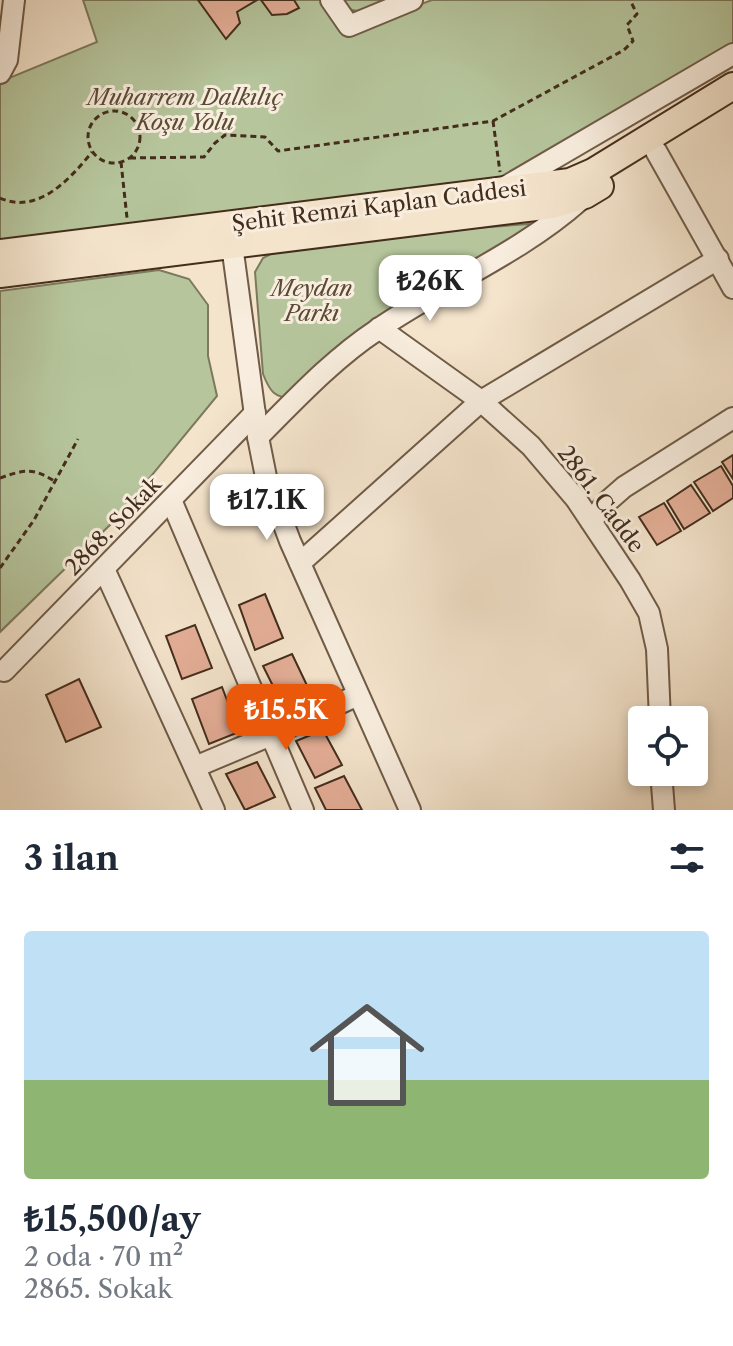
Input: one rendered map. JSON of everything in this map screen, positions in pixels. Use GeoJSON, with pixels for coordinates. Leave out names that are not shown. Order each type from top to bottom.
{"type":"FeatureCollection","features":[{"type":"Feature","properties":{"kind":"main road","name":"Şehit Remzi Kaplan Caddesi"},"geometry":{"type":"LineString","coordinates":[[0,274],[502,189],[556,185],[582,178],[733,86]]}},
{"type":"Feature","properties":{"kind":"main road","name":"Şehit Remzi Kaplan Caddesi"},"geometry":{"type":"LineString","coordinates":[[0,253],[129,238],[231,235],[552,205],[585,195],[733,106]]}},
{"type":"Feature","properties":{"kind":"street"},"geometry":{"type":"LineString","coordinates":[[0,73],[7,60],[14,0]]}},
{"type":"Feature","properties":{"kind":"street"},"geometry":{"type":"LineString","coordinates":[[331,0],[349,26],[412,0]]}},
{"type":"Feature","properties":{"kind":"street"},"geometry":{"type":"LineString","coordinates":[[502,189],[733,54]]}},
{"type":"Feature","properties":{"kind":"street"},"geometry":{"type":"LineString","coordinates":[[656,151],[733,288]]}},
{"type":"Feature","properties":{"kind":"street"},"geometry":{"type":"LineString","coordinates":[[258,437],[336,361],[379,328],[525,241],[585,195]]}},
{"type":"Feature","properties":{"kind":"street"},"geometry":{"type":"LineString","coordinates":[[231,235],[258,437],[272,495],[410,810]]}},
{"type":"Feature","properties":{"kind":"street"},"geometry":{"type":"LineString","coordinates":[[300,563],[481,401],[718,259]]}},
{"type":"Feature","properties":{"kind":"street","name":"2861. Cadde"},"geometry":{"type":"LineString","coordinates":[[379,328],[481,401],[531,446],[576,499],[649,613],[657,649],[659,706]]}},
{"type":"Feature","properties":{"kind":"street","name":"2868. Sokak"},"geometry":{"type":"LineString","coordinates":[[4,671],[255,413]]}},
{"type":"Feature","properties":{"kind":"street"},"geometry":{"type":"LineString","coordinates":[[591,521],[624,487],[733,418]]}},
{"type":"Feature","properties":{"kind":"street"},"geometry":{"type":"LineString","coordinates":[[171,500],[303,810]]}},
{"type":"Feature","properties":{"kind":"street"},"geometry":{"type":"LineString","coordinates":[[104,569],[214,810]]}},
{"type":"Feature","properties":{"kind":"street"},"geometry":{"type":"LineString","coordinates":[[195,767],[358,695]]}},
{"type":"Feature","properties":{"kind":"street"},"geometry":{"type":"LineString","coordinates":[[662,786],[664,810]]}},
{"type":"Feature","properties":{"kind":"path"},"geometry":{"type":"LineString","coordinates":[[130,158],[204,157],[225,135],[265,137],[278,151],[493,121],[624,50],[633,41],[627,25],[637,14],[630,0]]}},
{"type":"Feature","properties":{"kind":"path"},"geometry":{"type":"LineString","coordinates":[[118,110],[134,119],[141,135],[136,152],[130,158],[121,162],[105,162],[92,152],[88,144],[89,127],[101,113],[118,110]]}},
{"type":"Feature","properties":{"kind":"path"},"geometry":{"type":"LineString","coordinates":[[493,121],[502,189]]}},
{"type":"Feature","properties":{"kind":"path"},"geometry":{"type":"LineString","coordinates":[[0,198],[10,202],[42,199],[73,176],[92,152]]}},
{"type":"Feature","properties":{"kind":"path"},"geometry":{"type":"LineString","coordinates":[[121,162],[129,238]]}},
{"type":"Feature","properties":{"kind":"path"},"geometry":{"type":"LineString","coordinates":[[0,568],[34,520],[78,439]]}},
{"type":"Feature","properties":{"kind":"path"},"geometry":{"type":"LineString","coordinates":[[0,478],[31,470],[54,481]]}},
{"type":"Feature","properties":{"kind":"green space","name":"Muharrem Dalkılıç Koşu Yolu"},"geometry":{"type":"Polygon","coordinates":[[[83,0],[323,0],[346,32],[432,0],[733,0],[733,46],[507,179],[0,246],[0,85],[9,78],[97,42],[83,0]]]}},
{"type":"Feature","properties":{"kind":"green space"},"geometry":{"type":"Polygon","coordinates":[[[340,0],[386,0],[356,11],[340,0]]]}},
{"type":"Feature","properties":{"kind":"green space","name":"Meydan Parkı"},"geometry":{"type":"Polygon","coordinates":[[[543,223],[293,399],[277,395],[268,385],[263,374],[255,272],[263,258],[277,251],[543,223]]]}},
{"type":"Feature","properties":{"kind":"green space"},"geometry":{"type":"Polygon","coordinates":[[[159,270],[189,279],[208,305],[208,356],[217,396],[115,520],[0,632],[0,291],[159,270]]]}},
{"type":"Feature","properties":{"kind":"building"},"geometry":{"type":"Polygon","coordinates":[[[198,0],[257,0],[237,12],[240,23],[226,39],[198,0]]]}},
{"type":"Feature","properties":{"kind":"building"},"geometry":{"type":"Polygon","coordinates":[[[261,0],[294,0],[299,8],[287,14],[272,15],[261,0]]]}},
{"type":"Feature","properties":{"kind":"building"},"geometry":{"type":"Polygon","coordinates":[[[733,455],[733,479],[722,462],[733,455]]]}},
{"type":"Feature","properties":{"kind":"building"},"geometry":{"type":"Polygon","coordinates":[[[721,466],[733,486],[733,498],[713,511],[694,482],[721,466]]]}},
{"type":"Feature","properties":{"kind":"building"},"geometry":{"type":"Polygon","coordinates":[[[691,485],[710,513],[684,529],[667,501],[691,485]]]}},
{"type":"Feature","properties":{"kind":"building"},"geometry":{"type":"Polygon","coordinates":[[[664,503],[681,531],[657,545],[639,517],[664,503]]]}},
{"type":"Feature","properties":{"kind":"building"},"geometry":{"type":"Polygon","coordinates":[[[265,594],[283,638],[255,650],[239,605],[265,594]]]}},
{"type":"Feature","properties":{"kind":"building"},"geometry":{"type":"Polygon","coordinates":[[[195,625],[212,668],[182,679],[166,636],[195,625]]]}},
{"type":"Feature","properties":{"kind":"building"},"geometry":{"type":"Polygon","coordinates":[[[292,654],[313,698],[285,710],[263,666],[292,654]]]}},
{"type":"Feature","properties":{"kind":"building"},"geometry":{"type":"Polygon","coordinates":[[[79,679],[101,727],[66,742],[46,695],[79,679]]]}},
{"type":"Feature","properties":{"kind":"building"},"geometry":{"type":"Polygon","coordinates":[[[222,687],[239,732],[209,744],[192,699],[222,687]]]}},
{"type":"Feature","properties":{"kind":"building"},"geometry":{"type":"Polygon","coordinates":[[[323,730],[342,765],[315,778],[296,741],[323,730]]]}},
{"type":"Feature","properties":{"kind":"building"},"geometry":{"type":"Polygon","coordinates":[[[257,762],[275,797],[245,810],[226,774],[257,762]]]}},
{"type":"Feature","properties":{"kind":"building"},"geometry":{"type":"Polygon","coordinates":[[[344,776],[362,810],[326,810],[315,788],[344,776]]]}}]}
